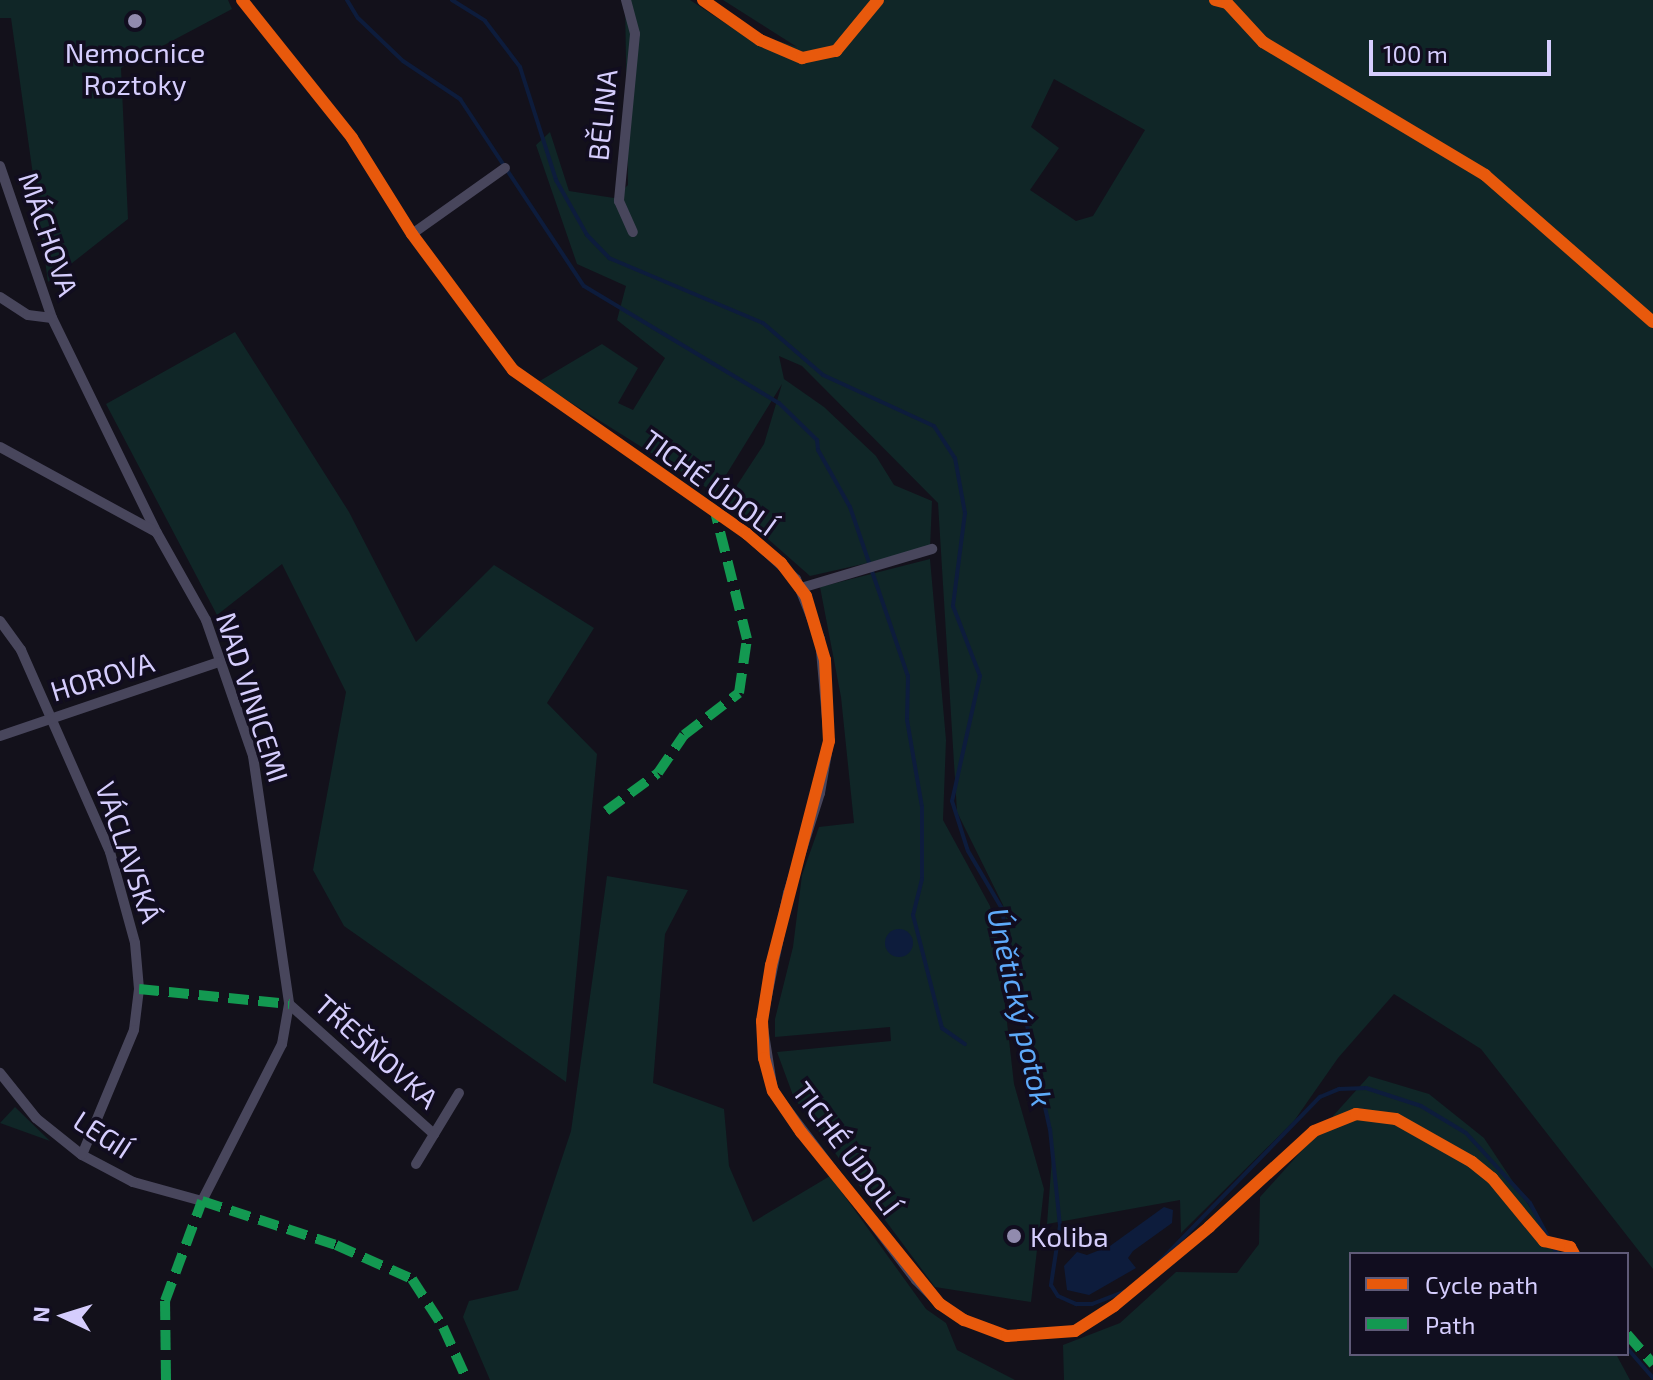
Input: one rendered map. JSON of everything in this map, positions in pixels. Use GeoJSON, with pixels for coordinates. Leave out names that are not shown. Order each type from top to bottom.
{"type":"FeatureCollection","features":[{"type":"Feature","properties":{"kind":"street","name":"TICHÉ ÚDOLÍ"},"geometry":{"type":"LineString","coordinates":[[242,0],[352,138],[412,234],[513,370],[747,534],[801,588],[825,660],[829,741],[771,965],[762,1021],[764,1058],[773,1091],[801,1132],[940,1304],[964,1320],[1007,1336],[1075,1331]]}},
{"type":"Feature","properties":{"kind":"street","name":"BĚLINA"},"geometry":{"type":"LineString","coordinates":[[626,0],[635,34],[619,201],[633,232]]}},
{"type":"Feature","properties":{"kind":"street","name":"MÁCHOVA"},"geometry":{"type":"LineString","coordinates":[[0,166],[52,318]]}},
{"type":"Feature","properties":{"kind":"street"},"geometry":{"type":"LineString","coordinates":[[412,234],[505,168]]}},
{"type":"Feature","properties":{"kind":"street"},"geometry":{"type":"LineString","coordinates":[[0,297],[28,315],[52,318]]}},
{"type":"Feature","properties":{"kind":"street","name":"NAD VINICEMI"},"geometry":{"type":"LineString","coordinates":[[52,318],[157,533],[206,620],[253,756],[289,1004],[282,1044],[202,1201]]}},
{"type":"Feature","properties":{"kind":"street"},"geometry":{"type":"LineString","coordinates":[[0,447],[157,533]]}},
{"type":"Feature","properties":{"kind":"street"},"geometry":{"type":"LineString","coordinates":[[801,588],[932,549]]}},
{"type":"Feature","properties":{"kind":"street","name":"VÁCLAVSKÁ"},"geometry":{"type":"LineString","coordinates":[[0,621],[21,650],[110,852],[135,943],[139,989],[134,1030],[82,1155]]}},
{"type":"Feature","properties":{"kind":"street","name":"HOROVA"},"geometry":{"type":"LineString","coordinates":[[0,736],[219,662]]}},
{"type":"Feature","properties":{"kind":"street","name":"TŘEŠŇOVKA"},"geometry":{"type":"LineString","coordinates":[[289,1004],[434,1134]]}},
{"type":"Feature","properties":{"kind":"street","name":"LEGIÍ"},"geometry":{"type":"LineString","coordinates":[[1,1078],[36,1118],[82,1155],[133,1182],[202,1201]]}},
{"type":"Feature","properties":{"kind":"street","name":"TŘEŠŇOVKA"},"geometry":{"type":"LineString","coordinates":[[416,1164],[459,1093]]}},
{"type":"Feature","properties":{"kind":"green space"},"geometry":{"type":"Polygon","coordinates":[[[0,0],[228,0],[232,9],[121,68],[128,219],[48,282],[11,18],[0,18],[0,0]]]}},
{"type":"Feature","properties":{"kind":"green space"},"geometry":{"type":"Polygon","coordinates":[[[625,0],[690,0],[728,25],[797,47],[723,0],[1653,0],[1653,1269],[1481,1049],[1394,994],[1338,1058],[1294,1121],[1181,1233],[1180,1200],[1047,1224],[1053,1145],[1003,905],[957,812],[938,503],[802,366],[779,356],[784,379],[824,407],[876,456],[894,485],[932,501],[930,549],[810,576],[726,502],[764,444],[782,384],[715,493],[538,382],[602,344],[638,368],[618,403],[633,410],[665,358],[617,320],[626,286],[577,264],[536,145],[550,132],[569,191],[614,198],[628,185],[625,0]],[[1054,79],[1031,127],[1059,148],[1030,190],[1076,221],[1093,216],[1145,130],[1054,79]]]}},
{"type":"Feature","properties":{"kind":"green space"},"geometry":{"type":"Polygon","coordinates":[[[235,332],[349,512],[416,642],[494,565],[594,628],[547,703],[597,754],[566,1082],[344,926],[313,870],[346,692],[282,564],[217,615],[106,404],[235,332]]]}},
{"type":"Feature","properties":{"kind":"green space"},"geometry":{"type":"Polygon","coordinates":[[[930,559],[946,740],[943,820],[990,906],[997,934],[1014,1084],[1044,1189],[1031,1302],[935,1287],[794,1098],[777,1052],[891,1041],[890,1027],[775,1037],[775,1019],[793,947],[802,875],[819,827],[854,823],[841,697],[820,587],[930,559]]]}},
{"type":"Feature","properties":{"kind":"green space"},"geometry":{"type":"Polygon","coordinates":[[[607,876],[688,890],[665,934],[653,1083],[724,1109],[729,1166],[753,1222],[830,1176],[926,1309],[946,1323],[957,1350],[1015,1380],[490,1380],[463,1317],[469,1301],[518,1290],[571,1131],[607,876]]]}},
{"type":"Feature","properties":{"kind":"green space"},"geometry":{"type":"Polygon","coordinates":[[[1369,1076],[1429,1094],[1484,1138],[1560,1252],[1349,1252],[1349,1356],[1617,1356],[1630,1380],[1064,1380],[1063,1345],[1120,1323],[1176,1272],[1237,1273],[1259,1244],[1260,1197],[1369,1076]]]}},
{"type":"Feature","properties":{"kind":"green space"},"geometry":{"type":"Polygon","coordinates":[[[15,1107],[50,1141],[0,1123],[15,1107]]]}},
{"type":"Feature","properties":{"kind":"water"},"geometry":{"type":"Polygon","coordinates":[[[899,929],[909,933],[913,943],[909,953],[899,957],[889,953],[885,943],[889,933],[899,929]]]}},
{"type":"Feature","properties":{"kind":"water"},"geometry":{"type":"Polygon","coordinates":[[[1164,1207],[1173,1210],[1172,1223],[1133,1251],[1128,1258],[1136,1268],[1089,1295],[1067,1290],[1064,1266],[1077,1252],[1087,1255],[1110,1246],[1164,1207]]]}},
{"type":"Feature","properties":{"kind":"waterway"},"geometry":{"type":"LineString","coordinates":[[347,0],[358,18],[403,61],[460,99],[584,286],[779,403],[817,440],[818,450],[850,507],[908,676],[907,720],[922,807],[922,879],[913,915],[942,1028],[965,1044]]}},
{"type":"Feature","properties":{"kind":"waterway","name":"Únětický potok"},"geometry":{"type":"LineString","coordinates":[[452,0],[485,21],[520,67],[556,180],[587,235],[609,258],[763,323],[823,375],[934,426],[955,458],[965,513],[953,606],[980,676],[952,801],[968,851],[1001,907],[1050,1129],[1060,1226],[1051,1285],[1058,1296],[1076,1304],[1092,1304],[1134,1288],[1320,1097],[1339,1089],[1366,1088],[1421,1106],[1466,1133],[1530,1203],[1556,1252]]}},
{"type":"Feature","properties":{"kind":"waterway","name":"Únětický potok"},"geometry":{"type":"LineString","coordinates":[[1629,1350],[1653,1378]]}},
{"type":"Feature","properties":{"kind":"marked path"},"geometry":{"type":"LineString","coordinates":[[606,811],[658,773],[684,735],[739,693],[747,639],[715,512]]}},
{"type":"Feature","properties":{"kind":"marked path"},"geometry":{"type":"LineString","coordinates":[[139,989],[289,1004]]}},
{"type":"Feature","properties":{"kind":"marked path"},"geometry":{"type":"LineString","coordinates":[[166,1380],[165,1301],[202,1201],[336,1245],[412,1279],[443,1327],[467,1380]]}},
{"type":"Feature","properties":{"kind":"marked path"},"geometry":{"type":"LineString","coordinates":[[1629,1336],[1653,1364]]}},
{"type":"Feature","properties":{"kind":"cycle path"},"geometry":{"type":"LineString","coordinates":[[242,0],[352,138],[412,234],[513,370],[747,534],[781,563],[806,596],[825,660],[829,741],[771,965],[762,1021],[764,1058],[773,1091],[801,1132],[940,1304],[964,1320],[1007,1336],[1075,1331],[1114,1306],[1209,1227],[1314,1131],[1356,1114],[1396,1119],[1472,1162],[1492,1178],[1544,1241],[1570,1247],[1573,1252]]}},
{"type":"Feature","properties":{"kind":"cycle path"},"geometry":{"type":"LineString","coordinates":[[703,0],[760,40],[802,58],[836,51],[878,0]]}},
{"type":"Feature","properties":{"kind":"cycle path"},"geometry":{"type":"LineString","coordinates":[[1215,0],[1227,3],[1263,42],[1485,175],[1653,322]]}},
{"type":"Feature","properties":{"kind":"place","name":"Nemocnice Roztoky"},"geometry":{"type":"Point","coordinates":[135,21]}},
{"type":"Feature","properties":{"kind":"place","name":"Koliba"},"geometry":{"type":"Point","coordinates":[1014,1236]}}]}
